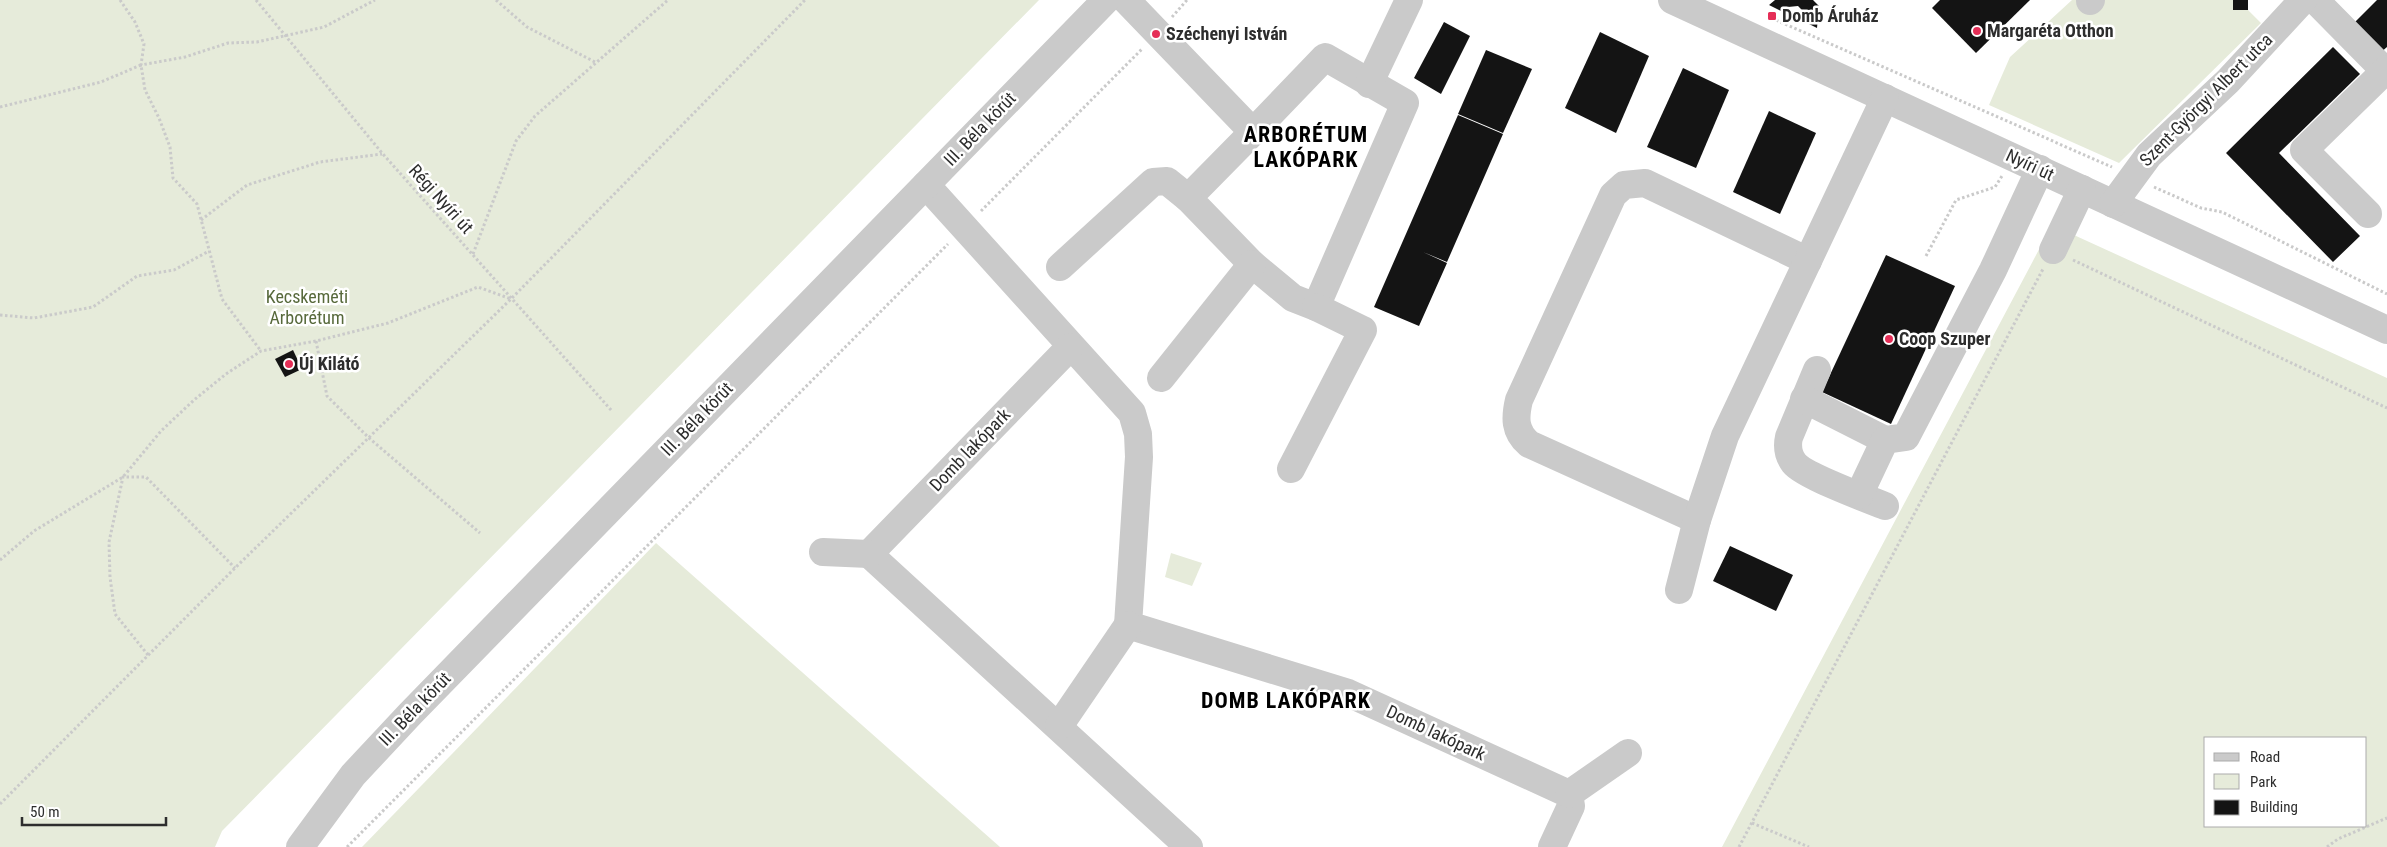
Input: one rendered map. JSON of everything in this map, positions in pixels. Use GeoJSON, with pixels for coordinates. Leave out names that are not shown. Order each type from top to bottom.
{"type":"FeatureCollection","features":[{"type":"Feature","properties":{"kind":"street","name":"III. Béla körút"},"geometry":{"type":"LineString","coordinates":[[300,847],[353,775],[410,714],[1106,0]]}},
{"type":"Feature","properties":{"kind":"street"},"geometry":{"type":"LineString","coordinates":[[1126,0],[1253,132]]}},
{"type":"Feature","properties":{"kind":"street"},"geometry":{"type":"LineString","coordinates":[[1369,84],[1409,0]]}},
{"type":"Feature","properties":{"kind":"street","name":"Nyíri út"},"geometry":{"type":"LineString","coordinates":[[1672,0],[2387,330]]}},
{"type":"Feature","properties":{"kind":"street","name":"Szent-Györgyi Albert utca"},"geometry":{"type":"LineString","coordinates":[[2113,204],[2149,155],[2228,81],[2303,0]]}},
{"type":"Feature","properties":{"kind":"street"},"geometry":{"type":"LineString","coordinates":[[2315,0],[2386,70],[2304,150],[2368,214]]}},
{"type":"Feature","properties":{"kind":"street"},"geometry":{"type":"LineString","coordinates":[[1188,198],[1325,57],[1404,103],[1316,307]]}},
{"type":"Feature","properties":{"kind":"street"},"geometry":{"type":"LineString","coordinates":[[1678,590],[1697,520],[1725,436],[1885,98]]}},
{"type":"Feature","properties":{"kind":"street"},"geometry":{"type":"LineString","coordinates":[[1804,399],[1885,440],[1906,437],[1993,270],[2040,169]]}},
{"type":"Feature","properties":{"kind":"street"},"geometry":{"type":"LineString","coordinates":[[1060,267],[1153,182],[1167,181],[1188,198],[1252,264],[1293,298],[1363,330],[1291,468]]}},
{"type":"Feature","properties":{"kind":"street"},"geometry":{"type":"LineString","coordinates":[[1697,520],[1529,444],[1520,434],[1516,423],[1519,400],[1613,195],[1624,184],[1645,183],[1808,261]]}},
{"type":"Feature","properties":{"kind":"street"},"geometry":{"type":"LineString","coordinates":[[926,184],[1070,347],[1123,402],[1132,413],[1136,428],[1139,457],[1128,626],[1059,726]]}},
{"type":"Feature","properties":{"kind":"street"},"geometry":{"type":"LineString","coordinates":[[2053,250],[2082,189]]}},
{"type":"Feature","properties":{"kind":"street"},"geometry":{"type":"LineString","coordinates":[[1161,378],[1252,264]]}},
{"type":"Feature","properties":{"kind":"street","name":"Domb lakópark"},"geometry":{"type":"LineString","coordinates":[[869,554],[1070,347]]}},
{"type":"Feature","properties":{"kind":"street"},"geometry":{"type":"LineString","coordinates":[[1817,370],[1789,437],[1787,444],[1791,459],[1803,470],[1885,506]]}},
{"type":"Feature","properties":{"kind":"street"},"geometry":{"type":"LineString","coordinates":[[1859,495],[1885,440]]}},
{"type":"Feature","properties":{"kind":"street"},"geometry":{"type":"LineString","coordinates":[[823,552],[869,554],[1189,847]]}},
{"type":"Feature","properties":{"kind":"street","name":"Domb lakópark"},"geometry":{"type":"LineString","coordinates":[[1128,626],[1348,692],[1569,794]]}},
{"type":"Feature","properties":{"kind":"street"},"geometry":{"type":"LineString","coordinates":[[1552,847],[1570,806],[1569,794],[1628,753]]}},
{"type":"Feature","properties":{"kind":"path"},"geometry":{"type":"LineString","coordinates":[[120,0],[135,22],[144,44],[141,64],[145,90],[159,118],[170,147],[174,178],[196,204],[222,299],[261,351]]}},
{"type":"Feature","properties":{"kind":"path","name":"Régi Nyíri út"},"geometry":{"type":"LineString","coordinates":[[256,0],[382,153],[612,411]]}},
{"type":"Feature","properties":{"kind":"path"},"geometry":{"type":"LineString","coordinates":[[0,108],[101,82],[141,64],[185,58],[228,43],[257,42],[324,27],[374,0]]}},
{"type":"Feature","properties":{"kind":"path"},"geometry":{"type":"LineString","coordinates":[[496,0],[527,27],[595,62]]}},
{"type":"Feature","properties":{"kind":"path"},"geometry":{"type":"LineString","coordinates":[[473,254],[516,141],[534,116],[668,0]]}},
{"type":"Feature","properties":{"kind":"path"},"geometry":{"type":"LineString","coordinates":[[0,804],[235,568],[511,299],[804,0]]}},
{"type":"Feature","properties":{"kind":"path"},"geometry":{"type":"LineString","coordinates":[[1771,18],[2029,130],[2194,205],[2222,212],[2387,294]]}},
{"type":"Feature","properties":{"kind":"path"},"geometry":{"type":"LineString","coordinates":[[347,847],[1157,34]]}},
{"type":"Feature","properties":{"kind":"path"},"geometry":{"type":"LineString","coordinates":[[1926,256],[1956,200],[1995,187],[2029,130]]}},
{"type":"Feature","properties":{"kind":"path"},"geometry":{"type":"LineString","coordinates":[[201,220],[247,185],[320,162],[382,153]]}},
{"type":"Feature","properties":{"kind":"path"},"geometry":{"type":"LineString","coordinates":[[1739,847],[2053,250],[2387,408]]}},
{"type":"Feature","properties":{"kind":"path"},"geometry":{"type":"LineString","coordinates":[[0,315],[34,318],[93,307],[136,276],[174,270],[209,251]]}},
{"type":"Feature","properties":{"kind":"path"},"geometry":{"type":"LineString","coordinates":[[0,560],[34,531],[123,477],[161,431],[194,400],[226,374],[261,351],[316,341],[388,322],[478,287],[511,299]]}},
{"type":"Feature","properties":{"kind":"path"},"geometry":{"type":"LineString","coordinates":[[316,341],[326,396],[369,438],[480,533]]}},
{"type":"Feature","properties":{"kind":"path"},"geometry":{"type":"LineString","coordinates":[[123,477],[109,542],[110,577],[115,614],[148,655]]}},
{"type":"Feature","properties":{"kind":"path"},"geometry":{"type":"LineString","coordinates":[[123,477],[146,477],[235,568]]}},
{"type":"Feature","properties":{"kind":"path"},"geometry":{"type":"LineString","coordinates":[[2367,827],[2387,818]]}},
{"type":"Feature","properties":{"kind":"path"},"geometry":{"type":"LineString","coordinates":[[1752,823],[1809,847]]}},
{"type":"Feature","properties":{"kind":"path"},"geometry":{"type":"LineString","coordinates":[[2327,847],[2338,839],[2366,827]]}},
{"type":"Feature","properties":{"kind":"green space","name":"Kecskeméti Arborétum"},"geometry":{"type":"Polygon","coordinates":[[[0,0],[1039,0],[222,831],[215,847],[0,847],[0,0]]]}},
{"type":"Feature","properties":{"kind":"green space"},"geometry":{"type":"Polygon","coordinates":[[[2072,0],[2233,0],[2233,10],[2248,10],[2261,23],[2119,163],[1989,105],[2010,57],[2072,0]]]}},
{"type":"Feature","properties":{"kind":"green space"},"geometry":{"type":"Polygon","coordinates":[[[2052,225],[2387,378],[2387,847],[1722,847],[2052,225]]]}},
{"type":"Feature","properties":{"kind":"green space"},"geometry":{"type":"Polygon","coordinates":[[[656,543],[1000,847],[362,847],[656,543]]]}},
{"type":"Feature","properties":{"kind":"green space"},"geometry":{"type":"Polygon","coordinates":[[[1171,553],[1202,563],[1192,586],[1165,577],[1171,553]]]}},
{"type":"Feature","properties":{"kind":"building"},"geometry":{"type":"Polygon","coordinates":[[[1775,0],[1813,0],[1819,6],[1817,28],[1803,21],[1804,12],[1798,6],[1788,7],[1785,13],[1769,5],[1775,0]]]}},
{"type":"Feature","properties":{"kind":"building","name":"Margaréta Otthon"},"geometry":{"type":"Polygon","coordinates":[[[1940,0],[2030,0],[1976,53],[1932,8],[1940,0]]]}},
{"type":"Feature","properties":{"kind":"building"},"geometry":{"type":"Polygon","coordinates":[[[2233,0],[2248,0],[2248,10],[2233,10],[2233,0]]]}},
{"type":"Feature","properties":{"kind":"building"},"geometry":{"type":"Polygon","coordinates":[[[2377,0],[2387,0],[2387,47],[2380,53],[2352,25],[2377,0]]]}},
{"type":"Feature","properties":{"kind":"building"},"geometry":{"type":"Polygon","coordinates":[[[1444,22],[1470,36],[1441,94],[1414,78],[1444,22]]]}},
{"type":"Feature","properties":{"kind":"building"},"geometry":{"type":"Polygon","coordinates":[[[1600,32],[1649,56],[1616,133],[1565,108],[1600,32]]]}},
{"type":"Feature","properties":{"kind":"building"},"geometry":{"type":"Polygon","coordinates":[[[2333,47],[2360,74],[2279,153],[2360,236],[2333,262],[2226,153],[2333,47]]]}},
{"type":"Feature","properties":{"kind":"building"},"geometry":{"type":"Polygon","coordinates":[[[1486,50],[1532,69],[1503,133],[1458,114],[1486,50]]]}},
{"type":"Feature","properties":{"kind":"building"},"geometry":{"type":"Polygon","coordinates":[[[1683,68],[1729,90],[1696,168],[1647,147],[1683,68]]]}},
{"type":"Feature","properties":{"kind":"building"},"geometry":{"type":"Polygon","coordinates":[[[1769,111],[1816,133],[1780,214],[1733,192],[1769,111]]]}},
{"type":"Feature","properties":{"kind":"building"},"geometry":{"type":"Polygon","coordinates":[[[1458,115],[1503,134],[1447,262],[1423,252],[1447,263],[1419,326],[1374,307],[1458,115]]]}},
{"type":"Feature","properties":{"kind":"building","name":"Coop Szuper"},"geometry":{"type":"Polygon","coordinates":[[[1886,255],[1955,286],[1891,424],[1822,392],[1886,255]]]}},
{"type":"Feature","properties":{"kind":"building","name":"Új Kilátó"},"geometry":{"type":"Polygon","coordinates":[[[293,350],[302,369],[285,377],[275,359],[293,350]]]}},
{"type":"Feature","properties":{"kind":"building"},"geometry":{"type":"Polygon","coordinates":[[[1730,546],[1793,575],[1776,611],[1713,581],[1730,546]]]}},
{"type":"Feature","properties":{"kind":"place","name":"Domb Áruház"},"geometry":{"type":"Point","coordinates":[1772,16]}},
{"type":"Feature","properties":{"kind":"place","name":"Margaréta Otthon"},"geometry":{"type":"Point","coordinates":[1977,31]}},
{"type":"Feature","properties":{"kind":"place","name":"Széchenyi István"},"geometry":{"type":"Point","coordinates":[1156,34]}},
{"type":"Feature","properties":{"kind":"place","name":"Coop Szuper"},"geometry":{"type":"Point","coordinates":[1889,339]}},
{"type":"Feature","properties":{"kind":"place","name":"Új Kilátó"},"geometry":{"type":"Point","coordinates":[289,364]}},
{"type":"Feature","properties":{"kind":"district","name":"ARBORÉTUM LAKÓPARK"},"geometry":{"type":"Point","coordinates":[1306,146]}},
{"type":"Feature","properties":{"kind":"district","name":"DOMB LAKÓPARK"},"geometry":{"type":"Point","coordinates":[1286,700]}}]}
